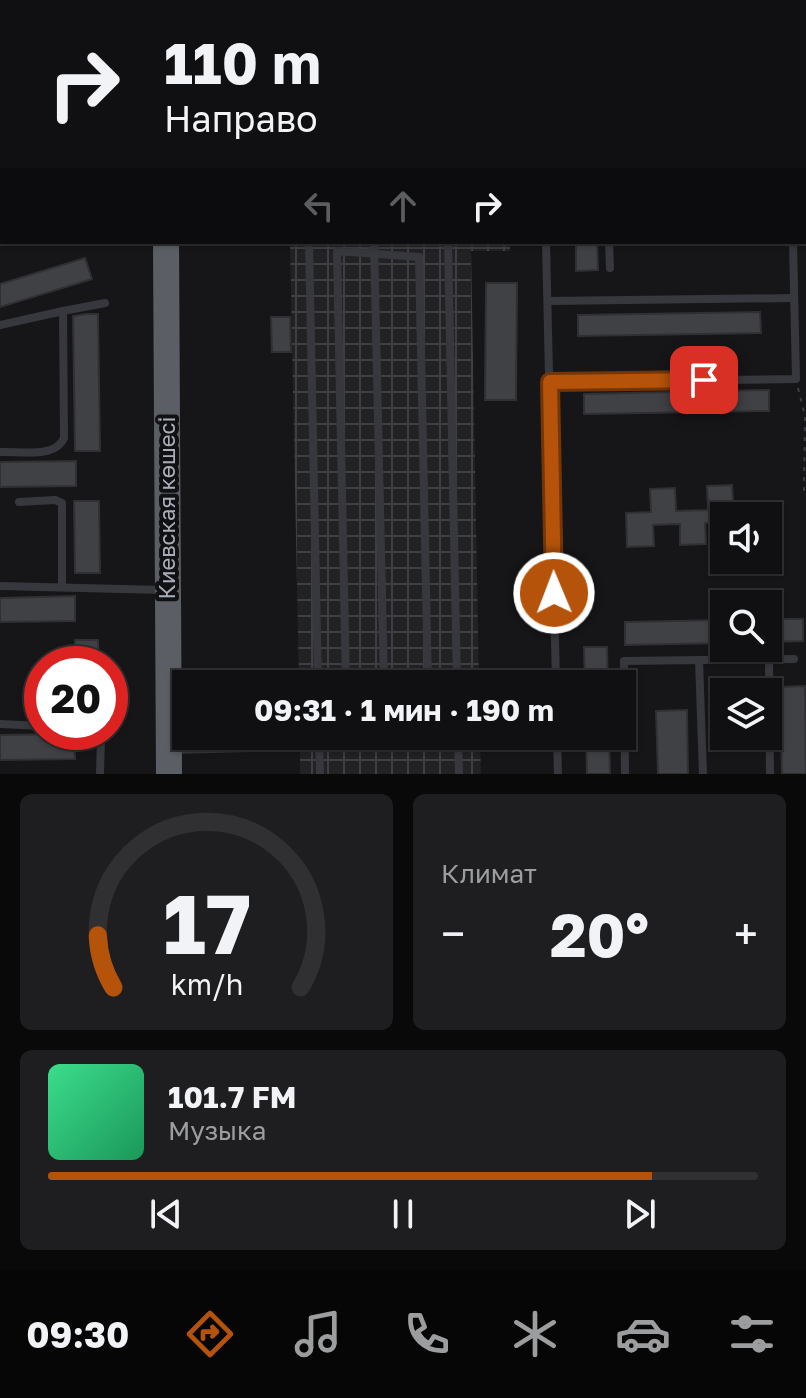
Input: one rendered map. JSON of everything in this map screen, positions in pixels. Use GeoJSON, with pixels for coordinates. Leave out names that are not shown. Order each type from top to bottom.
{"type":"FeatureCollection","features":[{"type":"Feature","properties":{"kind":"highway","name":"Киевская көшесі"},"geometry":{"type":"LineString","coordinates":[[166,244],[169,762]]}},
{"type":"Feature","properties":{"kind":"lane"},"geometry":{"type":"LineString","coordinates":[[309,244],[318,670]]}},
{"type":"Feature","properties":{"kind":"lane"},"geometry":{"type":"LineString","coordinates":[[374,244],[384,670]]}},
{"type":"Feature","properties":{"kind":"lane"},"geometry":{"type":"LineString","coordinates":[[448,244],[457,670]]}},
{"type":"Feature","properties":{"kind":"lane"},"geometry":{"type":"LineString","coordinates":[[546,244],[556,670]]}},
{"type":"Feature","properties":{"kind":"lane"},"geometry":{"type":"LineString","coordinates":[[609,244],[610,268]]}},
{"type":"Feature","properties":{"kind":"lane"},"geometry":{"type":"LineString","coordinates":[[550,382],[796,379],[793,244]]}},
{"type":"Feature","properties":{"kind":"lane"},"geometry":{"type":"LineString","coordinates":[[346,670],[337,251],[419,257],[428,670]]}},
{"type":"Feature","properties":{"kind":"lane"},"geometry":{"type":"LineString","coordinates":[[548,301],[794,298]]}},
{"type":"Feature","properties":{"kind":"lane"},"geometry":{"type":"LineString","coordinates":[[0,325],[105,303]]}},
{"type":"Feature","properties":{"kind":"lane"},"geometry":{"type":"LineString","coordinates":[[0,452],[52,451],[60,446],[64,438],[63,311]]}},
{"type":"Feature","properties":{"kind":"lane"},"geometry":{"type":"LineString","coordinates":[[19,502],[55,500],[62,503],[62,587]]}},
{"type":"Feature","properties":{"kind":"lane"},"geometry":{"type":"LineString","coordinates":[[0,586],[168,590]]}},
{"type":"Feature","properties":{"kind":"lane"},"geometry":{"type":"LineString","coordinates":[[782,659],[794,659]]}},
{"type":"Feature","properties":{"kind":"lane"},"geometry":{"type":"LineString","coordinates":[[699,660],[703,774]]}},
{"type":"Feature","properties":{"kind":"lane"},"geometry":{"type":"LineString","coordinates":[[625,774],[624,661],[710,660]]}},
{"type":"Feature","properties":{"kind":"lane"},"geometry":{"type":"LineString","coordinates":[[769,662],[770,774]]}},
{"type":"Feature","properties":{"kind":"lane"},"geometry":{"type":"LineString","coordinates":[[0,724],[24,725]]}},
{"type":"Feature","properties":{"kind":"lane"},"geometry":{"type":"LineString","coordinates":[[100,774],[101,750]]}},
{"type":"Feature","properties":{"kind":"lane"},"geometry":{"type":"LineString","coordinates":[[169,762],[238,750]]}},
{"type":"Feature","properties":{"kind":"lane"},"geometry":{"type":"LineString","coordinates":[[319,750],[320,774]]}},
{"type":"Feature","properties":{"kind":"lane"},"geometry":{"type":"LineString","coordinates":[[458,750],[459,774]]}},
{"type":"Feature","properties":{"kind":"lane"},"geometry":{"type":"LineString","coordinates":[[557,750],[558,774]]}},
{"type":"Feature","properties":{"kind":"path"},"geometry":{"type":"LineString","coordinates":[[796,379],[806,415],[806,490]]}},
{"type":"Feature","properties":{"kind":"shaded area"},"geometry":{"type":"Polygon","coordinates":[[[290,244],[510,244],[510,251],[471,251],[479,670],[299,670],[290,244]]]}},
{"type":"Feature","properties":{"kind":"shaded area"},"geometry":{"type":"Polygon","coordinates":[[[300,750],[480,750],[481,774],[300,774],[300,750]]]}},
{"type":"Feature","properties":{"kind":"building"},"geometry":{"type":"Polygon","coordinates":[[[576,244],[597,244],[598,270],[576,271],[576,244]]]}},
{"type":"Feature","properties":{"kind":"building"},"geometry":{"type":"Polygon","coordinates":[[[85,258],[92,279],[0,307],[0,284],[85,258]]]}},
{"type":"Feature","properties":{"kind":"building"},"geometry":{"type":"Polygon","coordinates":[[[486,283],[517,283],[516,400],[485,400],[486,283]]]}},
{"type":"Feature","properties":{"kind":"building"},"geometry":{"type":"Polygon","coordinates":[[[760,312],[761,333],[578,336],[578,315],[760,312]]]}},
{"type":"Feature","properties":{"kind":"building"},"geometry":{"type":"Polygon","coordinates":[[[98,314],[100,451],[75,451],[73,316],[98,314]]]}},
{"type":"Feature","properties":{"kind":"building"},"geometry":{"type":"Polygon","coordinates":[[[271,317],[290,317],[291,352],[272,352],[271,317]]]}},
{"type":"Feature","properties":{"kind":"building"},"geometry":{"type":"Polygon","coordinates":[[[769,390],[769,411],[584,414],[584,394],[769,390]]]}},
{"type":"Feature","properties":{"kind":"building"},"geometry":{"type":"Polygon","coordinates":[[[76,461],[76,486],[0,487],[0,462],[76,461]]]}},
{"type":"Feature","properties":{"kind":"building"},"geometry":{"type":"Polygon","coordinates":[[[732,485],[733,502],[710,502],[710,523],[705,523],[706,544],[680,545],[680,524],[653,525],[654,546],[627,547],[626,513],[651,512],[650,489],[675,488],[676,511],[708,510],[707,486],[732,485]]]}},
{"type":"Feature","properties":{"kind":"building"},"geometry":{"type":"Polygon","coordinates":[[[74,501],[99,501],[100,573],[75,573],[74,501]]]}},
{"type":"Feature","properties":{"kind":"building"},"geometry":{"type":"Polygon","coordinates":[[[75,596],[75,621],[0,622],[0,598],[75,596]]]}},
{"type":"Feature","properties":{"kind":"building"},"geometry":{"type":"Polygon","coordinates":[[[782,619],[803,619],[803,641],[782,642],[782,619]]]}},
{"type":"Feature","properties":{"kind":"building"},"geometry":{"type":"Polygon","coordinates":[[[710,620],[710,643],[625,645],[625,622],[710,620]]]}},
{"type":"Feature","properties":{"kind":"building"},"geometry":{"type":"Polygon","coordinates":[[[75,640],[98,640],[98,646],[75,646],[75,640]]]}},
{"type":"Feature","properties":{"kind":"building"},"geometry":{"type":"Polygon","coordinates":[[[584,647],[607,647],[608,670],[585,670],[584,647]]]}},
{"type":"Feature","properties":{"kind":"building"},"geometry":{"type":"Polygon","coordinates":[[[805,686],[806,774],[782,774],[782,687],[805,686]]]}},
{"type":"Feature","properties":{"kind":"building"},"geometry":{"type":"Polygon","coordinates":[[[687,710],[688,774],[658,774],[656,711],[687,710]]]}},
{"type":"Feature","properties":{"kind":"building"},"geometry":{"type":"Polygon","coordinates":[[[0,735],[24,735],[24,750],[75,750],[75,759],[0,760],[0,735]]]}},
{"type":"Feature","properties":{"kind":"building"},"geometry":{"type":"Polygon","coordinates":[[[586,750],[609,750],[610,774],[587,774],[586,750]]]}},
{"type":"Feature","properties":{"kind":"route"},"geometry":{"type":"LineString","coordinates":[[554,593],[550,382],[704,380]]}}]}
